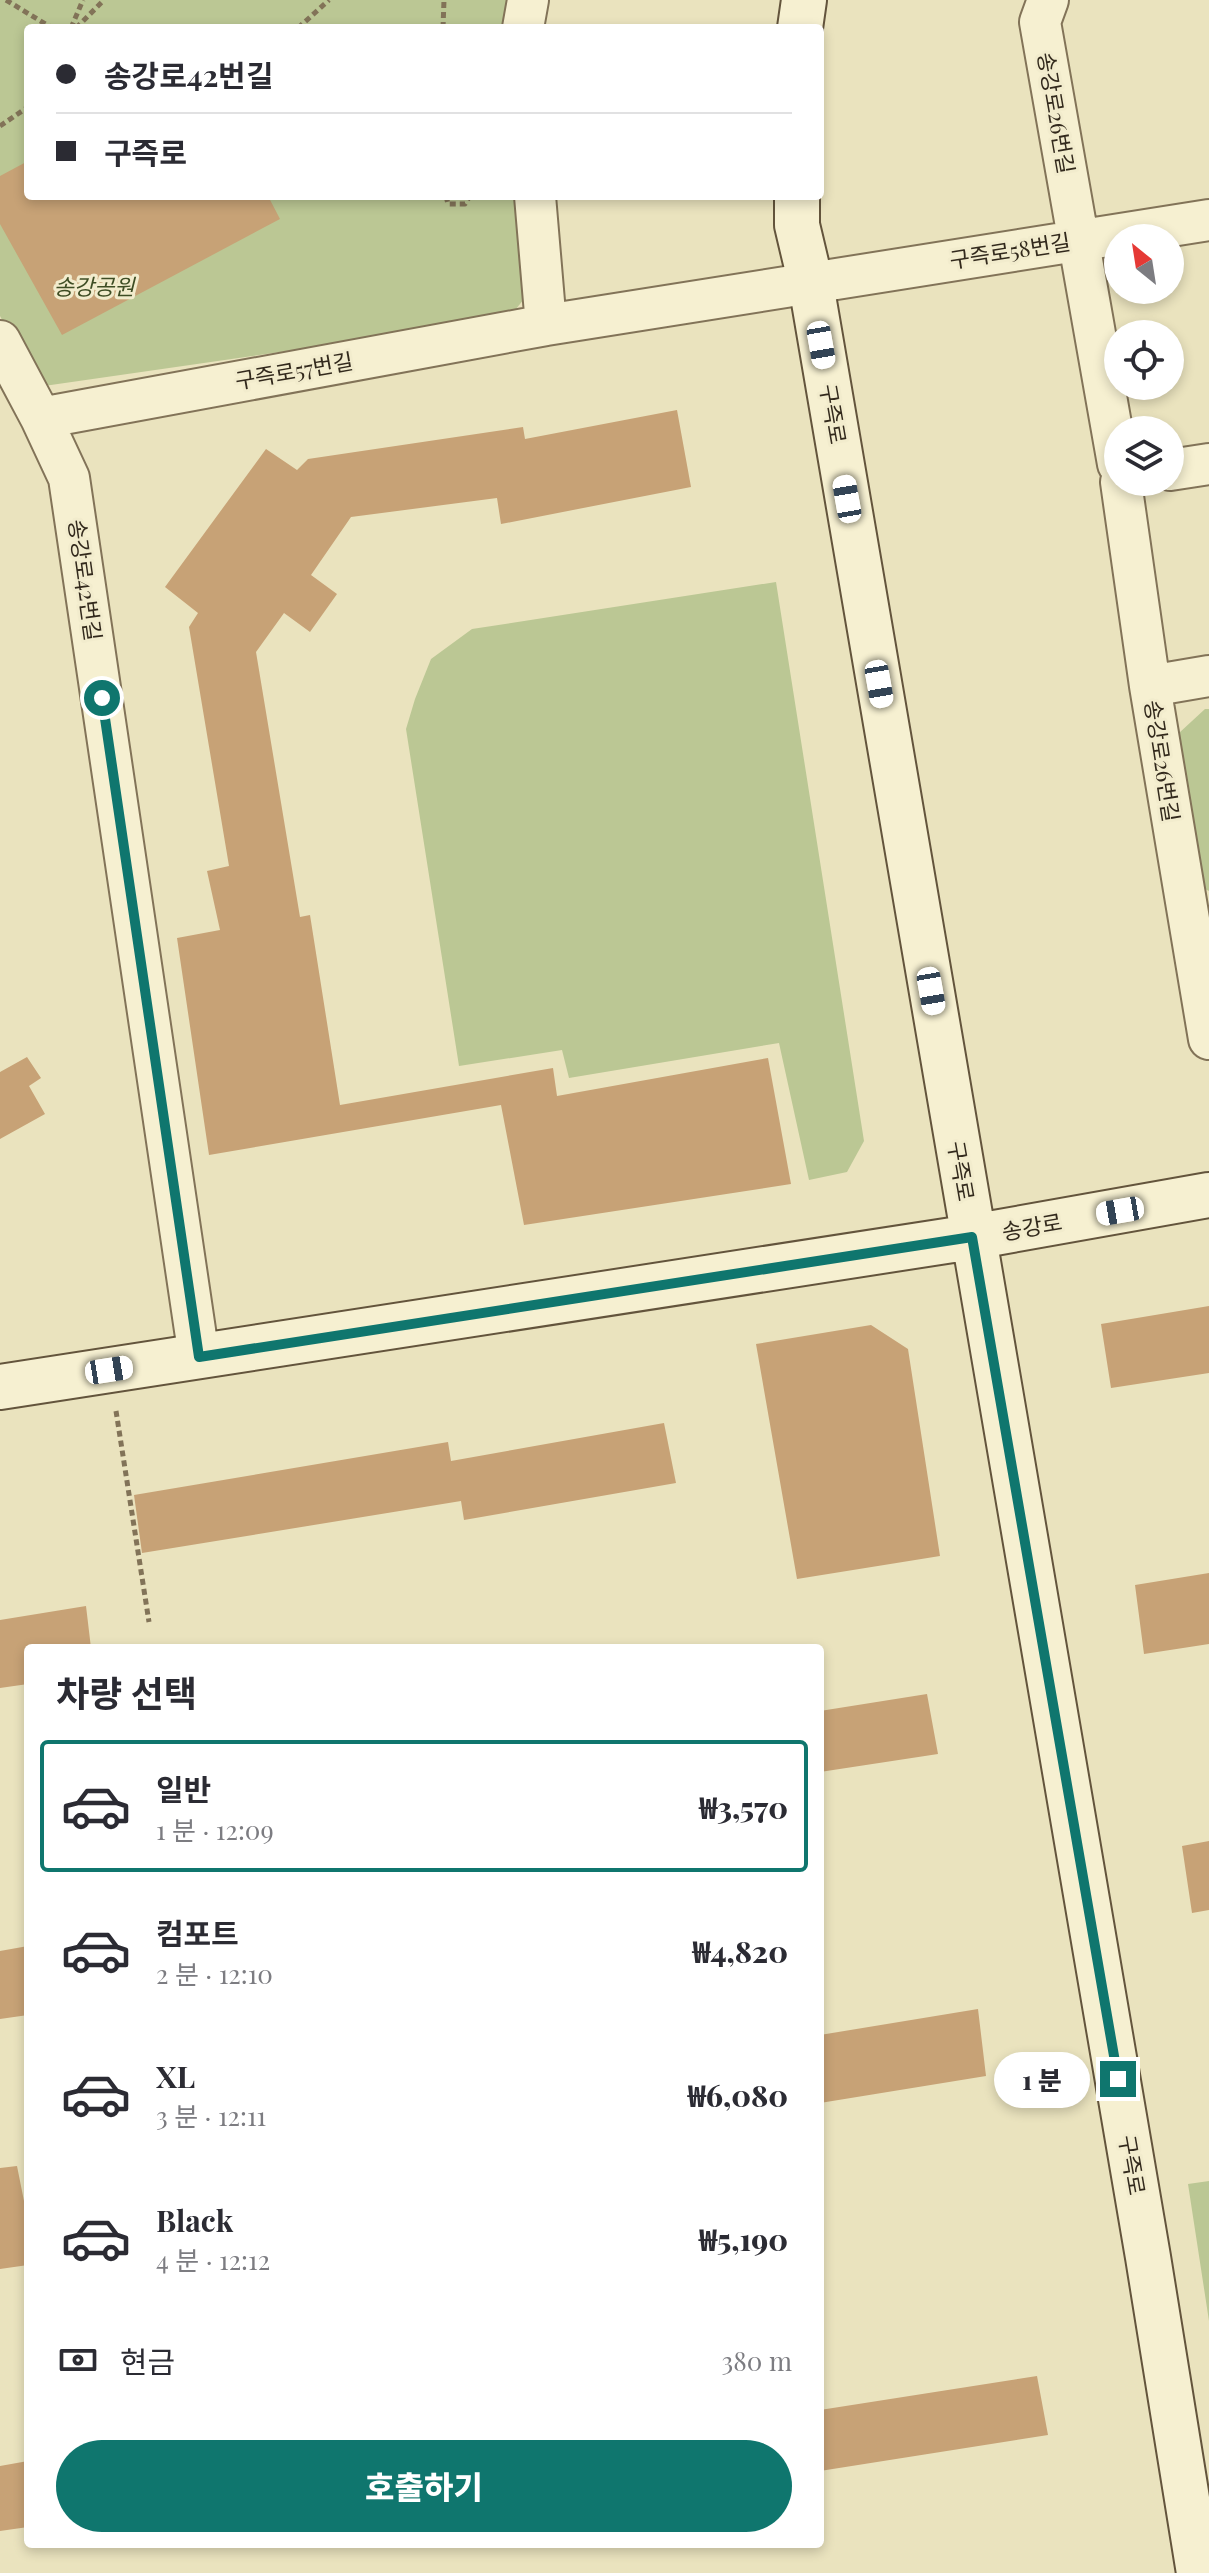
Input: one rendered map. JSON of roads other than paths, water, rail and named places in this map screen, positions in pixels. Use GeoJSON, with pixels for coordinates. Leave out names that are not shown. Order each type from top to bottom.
{"type":"FeatureCollection","features":[{"type":"Feature","properties":{"kind":"main road"},"geometry":{"type":"LineString","coordinates":[[801,24],[804,0]]}},
{"type":"Feature","properties":{"kind":"main road","name":"구즉로"},"geometry":{"type":"LineString","coordinates":[[797,200],[797,225],[811,284],[1138,2196],[1199,2573]]}},
{"type":"Feature","properties":{"kind":"main road","name":"송강로"},"geometry":{"type":"LineString","coordinates":[[0,1387],[972,1237],[1209,1195]]}},
{"type":"Feature","properties":{"kind":"street"},"geometry":{"type":"LineString","coordinates":[[524,24],[528,0]]}},
{"type":"Feature","properties":{"kind":"street","name":"송강로26번길"},"geometry":{"type":"LineString","coordinates":[[1048,0],[1040,22],[1109,416]]}},
{"type":"Feature","properties":{"kind":"street"},"geometry":{"type":"LineString","coordinates":[[535,200],[546,325]]}},
{"type":"Feature","properties":{"kind":"street","name":"구즉로58번길"},"geometry":{"type":"LineString","coordinates":[[811,284],[1209,220]]}},
{"type":"Feature","properties":{"kind":"street","name":"구즉로57번길"},"geometry":{"type":"LineString","coordinates":[[41,418],[546,325],[811,284]]}},
{"type":"Feature","properties":{"kind":"street","name":"송강로42번길"},"geometry":{"type":"LineString","coordinates":[[0,341],[69,478],[199,1357]]}},
{"type":"Feature","properties":{"kind":"street"},"geometry":{"type":"LineString","coordinates":[[1184,468],[1209,464]]}},
{"type":"Feature","properties":{"kind":"street","name":"송강로26번길"},"geometry":{"type":"LineString","coordinates":[[1123,496],[1150,686],[1198,917],[1209,1039]]}},
{"type":"Feature","properties":{"kind":"street"},"geometry":{"type":"LineString","coordinates":[[1150,686],[1209,676]]}},
{"type":"Feature","properties":{"kind":"park label","name":"송강공원"},"geometry":{"type":"Point","coordinates":[94,287]}}]}
